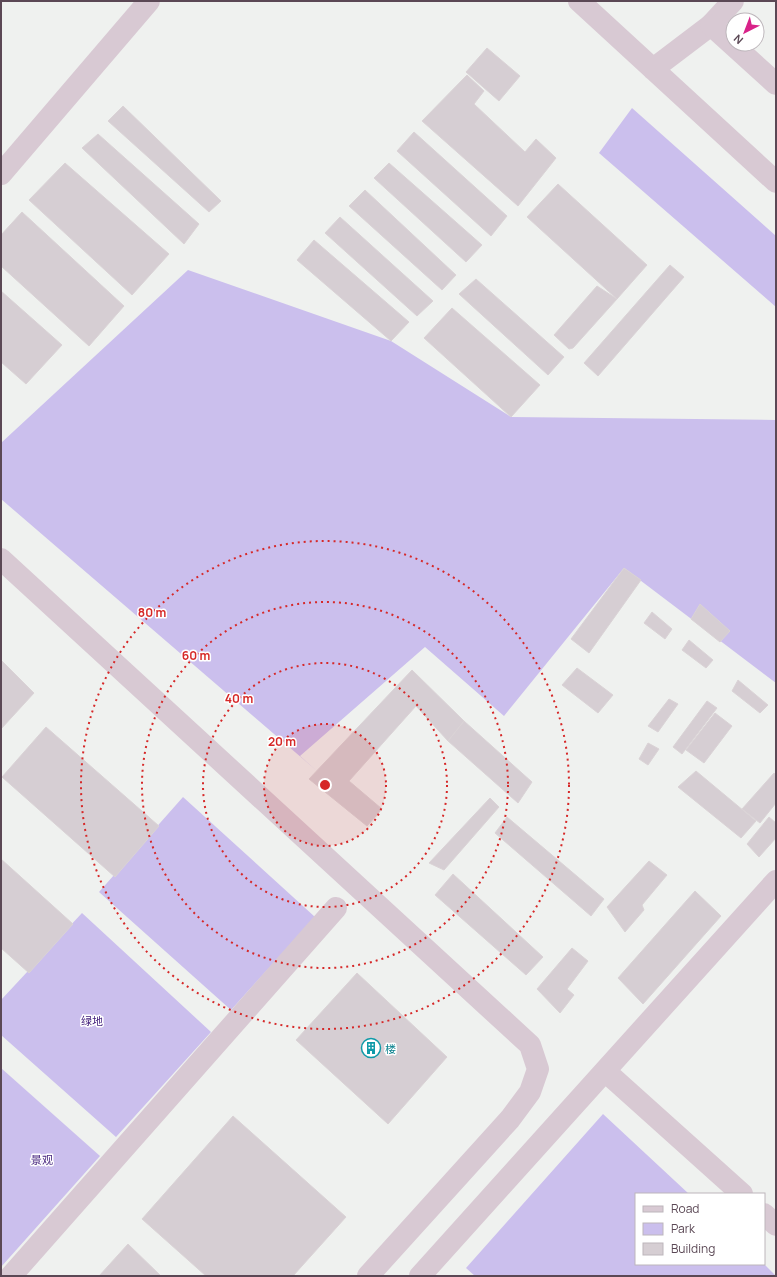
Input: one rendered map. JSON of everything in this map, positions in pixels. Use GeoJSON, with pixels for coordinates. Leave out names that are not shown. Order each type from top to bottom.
{"type":"FeatureCollection","features":[{"type":"Feature","properties":{"kind":"street"},"geometry":{"type":"LineString","coordinates":[[1,174],[149,1]]}},
{"type":"Feature","properties":{"kind":"street"},"geometry":{"type":"LineString","coordinates":[[579,1],[776,182]]}},
{"type":"Feature","properties":{"kind":"street"},"geometry":{"type":"LineString","coordinates":[[653,70],[711,25],[733,1]]}},
{"type":"Feature","properties":{"kind":"street"},"geometry":{"type":"LineString","coordinates":[[711,25],[776,84]]}},
{"type":"Feature","properties":{"kind":"street"},"geometry":{"type":"LineString","coordinates":[[1,559],[530,1045],[538,1069],[530,1092],[510,1119],[368,1276]]}},
{"type":"Feature","properties":{"kind":"street"},"geometry":{"type":"LineString","coordinates":[[420,1276],[776,881]]}},
{"type":"Feature","properties":{"kind":"street"},"geometry":{"type":"LineString","coordinates":[[10,1276],[336,908]]}},
{"type":"Feature","properties":{"kind":"street"},"geometry":{"type":"LineString","coordinates":[[605,1071],[741,1193]]}},
{"type":"Feature","properties":{"kind":"street"},"geometry":{"type":"LineString","coordinates":[[765,1215],[776,1225]]}},
{"type":"Feature","properties":{"kind":"green space"},"geometry":{"type":"Polygon","coordinates":[[[632,108],[776,236],[776,307],[599,153],[632,108]]]}},
{"type":"Feature","properties":{"kind":"green space"},"geometry":{"type":"Polygon","coordinates":[[[188,270],[391,341],[511,417],[776,420],[776,683],[624,568],[504,716],[425,647],[300,756],[317,771],[1,499],[1,443],[188,270]]]}},
{"type":"Feature","properties":{"kind":"green space"},"geometry":{"type":"Polygon","coordinates":[[[183,797],[315,917],[231,1010],[99,892],[183,797]]]}},
{"type":"Feature","properties":{"kind":"green space","name":"绿地"},"geometry":{"type":"Polygon","coordinates":[[[82,913],[211,1032],[116,1137],[1,1035],[1,1000],[82,913]]]}},
{"type":"Feature","properties":{"kind":"green space","name":"景观"},"geometry":{"type":"Polygon","coordinates":[[[1,1068],[100,1156],[1,1267],[1,1068]]]}},
{"type":"Feature","properties":{"kind":"green space"},"geometry":{"type":"Polygon","coordinates":[[[603,1114],[688,1193],[635,1193],[635,1265],[765,1265],[776,1276],[475,1276],[466,1268],[603,1114]]]}},
{"type":"Feature","properties":{"kind":"building"},"geometry":{"type":"Polygon","coordinates":[[[487,48],[520,76],[499,101],[466,72],[487,48]]]}},
{"type":"Feature","properties":{"kind":"building"},"geometry":{"type":"Polygon","coordinates":[[[467,75],[484,91],[474,104],[525,152],[536,139],[556,158],[518,206],[422,121],[467,75]]]}},
{"type":"Feature","properties":{"kind":"building"},"geometry":{"type":"Polygon","coordinates":[[[123,106],[221,201],[209,212],[108,121],[123,106]]]}},
{"type":"Feature","properties":{"kind":"building"},"geometry":{"type":"Polygon","coordinates":[[[414,132],[507,216],[491,236],[397,151],[414,132]]]}},
{"type":"Feature","properties":{"kind":"building"},"geometry":{"type":"Polygon","coordinates":[[[98,134],[199,224],[184,244],[82,148],[98,134]]]}},
{"type":"Feature","properties":{"kind":"building"},"geometry":{"type":"Polygon","coordinates":[[[65,163],[169,254],[132,295],[29,200],[65,163]]]}},
{"type":"Feature","properties":{"kind":"building"},"geometry":{"type":"Polygon","coordinates":[[[389,163],[482,245],[466,262],[374,178],[389,163]]]}},
{"type":"Feature","properties":{"kind":"building"},"geometry":{"type":"Polygon","coordinates":[[[558,184],[647,265],[617,299],[527,217],[558,184]]]}},
{"type":"Feature","properties":{"kind":"building"},"geometry":{"type":"Polygon","coordinates":[[[365,190],[456,275],[442,290],[349,206],[365,190]]]}},
{"type":"Feature","properties":{"kind":"building"},"geometry":{"type":"Polygon","coordinates":[[[22,212],[124,306],[89,346],[1,266],[1,235],[22,212]]]}},
{"type":"Feature","properties":{"kind":"building"},"geometry":{"type":"Polygon","coordinates":[[[340,217],[433,301],[417,316],[325,233],[340,217]]]}},
{"type":"Feature","properties":{"kind":"building"},"geometry":{"type":"Polygon","coordinates":[[[314,240],[409,322],[391,341],[297,260],[314,240]]]}},
{"type":"Feature","properties":{"kind":"building"},"geometry":{"type":"Polygon","coordinates":[[[670,265],[684,277],[598,376],[584,363],[670,265]]]}},
{"type":"Feature","properties":{"kind":"building"},"geometry":{"type":"Polygon","coordinates":[[[476,279],[564,357],[548,375],[459,294],[476,279]]]}},
{"type":"Feature","properties":{"kind":"building"},"geometry":{"type":"Polygon","coordinates":[[[597,286],[617,299],[573,348],[569,349],[554,335],[597,286]]]}},
{"type":"Feature","properties":{"kind":"building"},"geometry":{"type":"Polygon","coordinates":[[[1,291],[62,345],[26,384],[1,362],[1,291]]]}},
{"type":"Feature","properties":{"kind":"building"},"geometry":{"type":"Polygon","coordinates":[[[452,308],[540,385],[511,417],[424,338],[452,308]]]}},
{"type":"Feature","properties":{"kind":"building"},"geometry":{"type":"Polygon","coordinates":[[[624,568],[641,580],[589,653],[571,639],[624,568]]]}},
{"type":"Feature","properties":{"kind":"building"},"geometry":{"type":"Polygon","coordinates":[[[700,604],[730,631],[720,642],[691,619],[700,604]]]}},
{"type":"Feature","properties":{"kind":"building"},"geometry":{"type":"Polygon","coordinates":[[[652,612],[672,629],[665,639],[644,623],[652,612]]]}},
{"type":"Feature","properties":{"kind":"building"},"geometry":{"type":"Polygon","coordinates":[[[689,640],[713,660],[706,668],[682,650],[689,640]]]}},
{"type":"Feature","properties":{"kind":"building"},"geometry":{"type":"Polygon","coordinates":[[[1,660],[34,693],[1,729],[1,660]]]}},
{"type":"Feature","properties":{"kind":"building"},"geometry":{"type":"Polygon","coordinates":[[[577,668],[613,695],[598,713],[562,685],[577,668]]]}},
{"type":"Feature","properties":{"kind":"building"},"geometry":{"type":"Polygon","coordinates":[[[412,670],[464,721],[448,741],[416,706],[349,781],[382,809],[367,826],[309,779],[412,670]]]}},
{"type":"Feature","properties":{"kind":"building"},"geometry":{"type":"Polygon","coordinates":[[[738,680],[768,705],[760,713],[732,691],[738,680]]]}},
{"type":"Feature","properties":{"kind":"building"},"geometry":{"type":"Polygon","coordinates":[[[669,699],[678,704],[658,732],[648,726],[669,699]]]}},
{"type":"Feature","properties":{"kind":"building"},"geometry":{"type":"Polygon","coordinates":[[[707,701],[717,708],[682,754],[673,747],[707,701]]]}},
{"type":"Feature","properties":{"kind":"building"},"geometry":{"type":"Polygon","coordinates":[[[715,713],[732,726],[704,763],[686,750],[715,713]]]}},
{"type":"Feature","properties":{"kind":"building"},"geometry":{"type":"Polygon","coordinates":[[[464,721],[532,782],[518,803],[448,741],[464,721]]]}},
{"type":"Feature","properties":{"kind":"building"},"geometry":{"type":"Polygon","coordinates":[[[46,727],[159,826],[115,877],[2,777],[46,727]]]}},
{"type":"Feature","properties":{"kind":"building"},"geometry":{"type":"Polygon","coordinates":[[[648,743],[659,749],[648,765],[639,759],[648,743]]]}},
{"type":"Feature","properties":{"kind":"building"},"geometry":{"type":"Polygon","coordinates":[[[696,771],[756,821],[741,838],[678,787],[696,771]]]}},
{"type":"Feature","properties":{"kind":"building"},"geometry":{"type":"Polygon","coordinates":[[[774,773],[776,775],[776,803],[760,823],[742,809],[774,773]]]}},
{"type":"Feature","properties":{"kind":"building"},"geometry":{"type":"Polygon","coordinates":[[[490,798],[499,807],[444,870],[429,863],[490,798]]]}},
{"type":"Feature","properties":{"kind":"building"},"geometry":{"type":"Polygon","coordinates":[[[507,817],[604,899],[591,916],[495,833],[507,817]]]}},
{"type":"Feature","properties":{"kind":"building"},"geometry":{"type":"Polygon","coordinates":[[[769,817],[776,823],[776,838],[759,857],[747,844],[769,817]]]}},
{"type":"Feature","properties":{"kind":"building"},"geometry":{"type":"Polygon","coordinates":[[[1,859],[73,924],[29,973],[1,948],[1,859]]]}},
{"type":"Feature","properties":{"kind":"building"},"geometry":{"type":"Polygon","coordinates":[[[649,861],[667,875],[642,905],[644,910],[625,932],[607,907],[649,861]]]}},
{"type":"Feature","properties":{"kind":"building"},"geometry":{"type":"Polygon","coordinates":[[[453,874],[543,957],[526,975],[435,895],[453,874]]]}},
{"type":"Feature","properties":{"kind":"building"},"geometry":{"type":"Polygon","coordinates":[[[695,891],[721,916],[643,1004],[618,978],[695,891]]]}},
{"type":"Feature","properties":{"kind":"building"},"geometry":{"type":"Polygon","coordinates":[[[572,948],[588,961],[567,989],[574,995],[560,1013],[537,989],[572,948]]]}},
{"type":"Feature","properties":{"kind":"building","name":"楼"},"geometry":{"type":"Polygon","coordinates":[[[357,973],[447,1057],[388,1124],[296,1040],[357,973]]]}},
{"type":"Feature","properties":{"kind":"building"},"geometry":{"type":"Polygon","coordinates":[[[233,1116],[346,1217],[293,1276],[206,1276],[142,1219],[233,1116]]]}},
{"type":"Feature","properties":{"kind":"building"},"geometry":{"type":"Polygon","coordinates":[[[128,1244],[161,1276],[99,1276],[128,1244]]]}},
{"type":"Feature","properties":{"kind":"place","name":"楼"},"geometry":{"type":"Point","coordinates":[371,1048]}}]}
